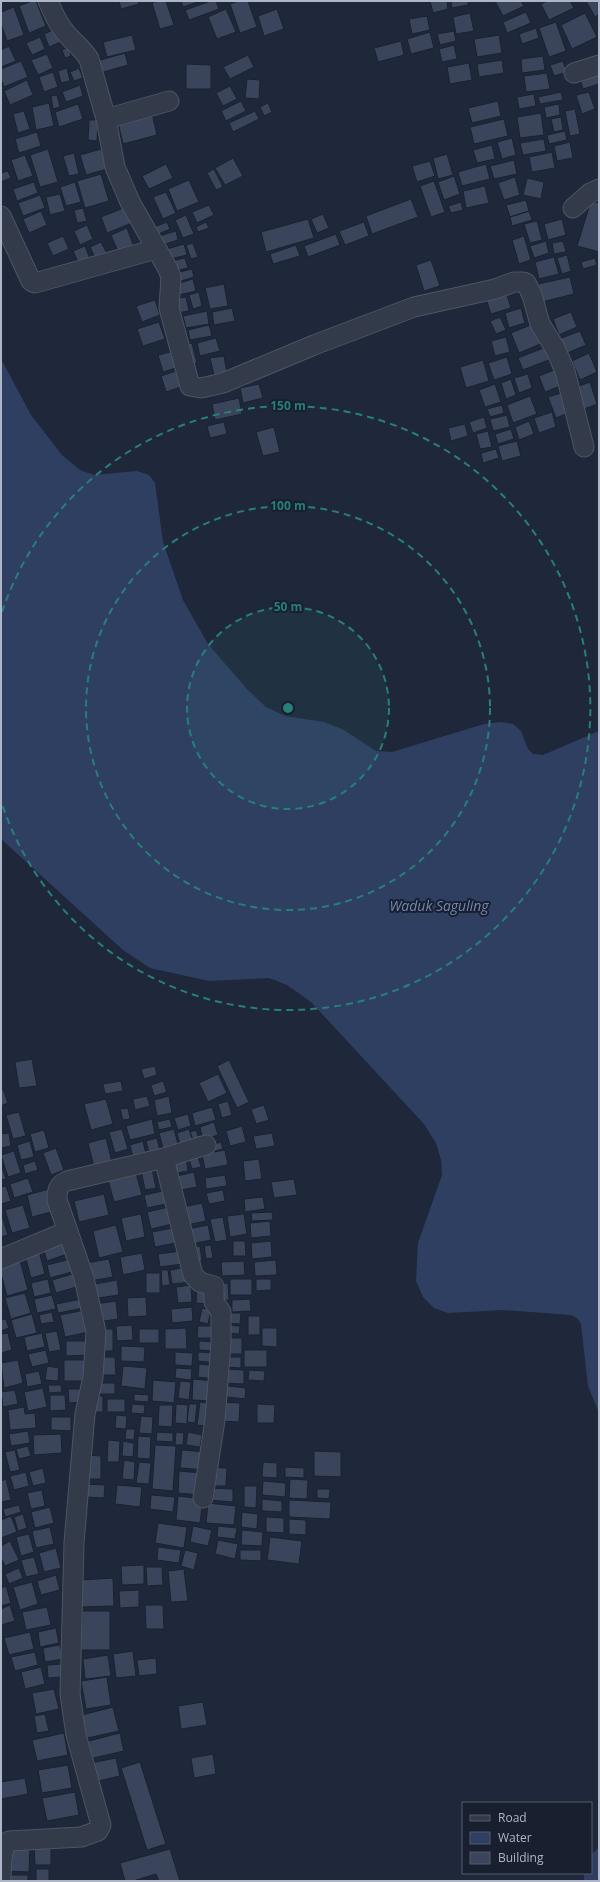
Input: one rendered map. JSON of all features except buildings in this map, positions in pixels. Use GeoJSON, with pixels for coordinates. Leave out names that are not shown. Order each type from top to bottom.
{"type":"FeatureCollection","features":[{"type":"Feature","properties":{"kind":"street"},"geometry":{"type":"LineString","coordinates":[[48,1],[56,19],[65,32],[84,50],[89,58],[106,119],[115,167],[130,202],[168,269],[171,277],[170,308],[190,386],[194,388],[223,384],[314,344],[414,307],[438,300],[495,289],[514,282],[526,283],[532,295],[540,324],[555,348],[565,371],[584,447]]}},
{"type":"Feature","properties":{"kind":"street"},"geometry":{"type":"LineString","coordinates":[[574,73],[599,65]]}},
{"type":"Feature","properties":{"kind":"street"},"geometry":{"type":"LineString","coordinates":[[106,119],[169,101]]}},
{"type":"Feature","properties":{"kind":"street"},"geometry":{"type":"LineString","coordinates":[[573,208],[590,193],[599,189]]}},
{"type":"Feature","properties":{"kind":"street"},"geometry":{"type":"LineString","coordinates":[[1,216],[31,281],[36,283],[156,249]]}},
{"type":"Feature","properties":{"kind":"street"},"geometry":{"type":"LineString","coordinates":[[1,1877],[2,1850],[4,1845],[9,1841],[81,1837],[98,1831],[101,1825],[76,1735],[70,1694],[74,1544],[85,1414],[93,1377],[96,1332],[84,1278],[57,1200],[57,1191],[61,1184],[164,1158],[206,1145]]}},
{"type":"Feature","properties":{"kind":"street"},"geometry":{"type":"LineString","coordinates":[[164,1158],[193,1275],[200,1282],[214,1286],[214,1302],[221,1312],[221,1344],[215,1420],[203,1498]]}},
{"type":"Feature","properties":{"kind":"street"},"geometry":{"type":"LineString","coordinates":[[1,1259],[68,1231]]}},
{"type":"Feature","properties":{"kind":"water","name":"Waduk Saguling"},"geometry":{"type":"Polygon","coordinates":[[[1,359],[31,415],[62,455],[80,470],[94,475],[137,471],[149,475],[155,483],[163,542],[183,600],[208,644],[247,689],[266,707],[285,716],[324,722],[342,729],[376,751],[392,752],[484,724],[501,722],[513,724],[521,731],[528,749],[533,754],[543,755],[599,731],[599,1413],[588,1386],[581,1324],[577,1318],[571,1315],[503,1310],[448,1313],[434,1308],[423,1297],[416,1281],[418,1243],[442,1175],[441,1160],[436,1143],[424,1124],[311,1002],[287,985],[269,978],[209,981],[150,968],[123,950],[1,839],[1,359]]]}},
{"type":"Feature","properties":{"kind":"water"},"geometry":{"type":"Polygon","coordinates":[[[599,1847],[599,1881],[584,1881],[584,1874],[592,1874],[592,1854],[599,1847]]]}}]}
